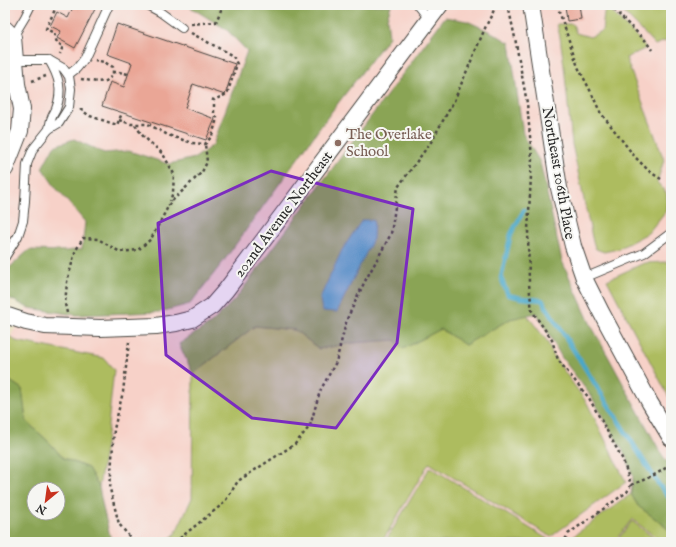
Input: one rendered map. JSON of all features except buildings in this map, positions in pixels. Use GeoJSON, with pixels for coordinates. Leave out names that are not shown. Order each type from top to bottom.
{"type":"FeatureCollection","features":[{"type":"Feature","properties":{"kind":"street","name":"202nd Avenue Northeast"},"geometry":{"type":"LineString","coordinates":[[5,315],[44,326],[118,328],[156,326],[181,322],[192,319],[212,306],[226,290],[440,5]]}},
{"type":"Feature","properties":{"kind":"street","name":"Northeast 106th Place"},"geometry":{"type":"LineString","coordinates":[[531,5],[559,188],[572,246],[584,278],[601,312],[646,396],[671,438]]}},
{"type":"Feature","properties":{"kind":"street"},"geometry":{"type":"LineString","coordinates":[[5,168],[20,130],[22,109],[9,33]]}},
{"type":"Feature","properties":{"kind":"lane"},"geometry":{"type":"LineString","coordinates":[[9,33],[25,17],[31,5]]}},
{"type":"Feature","properties":{"kind":"lane"},"geometry":{"type":"LineString","coordinates":[[68,75],[77,68],[85,58],[109,5]]}},
{"type":"Feature","properties":{"kind":"lane"},"geometry":{"type":"LineString","coordinates":[[147,5],[160,12],[182,28]]}},
{"type":"Feature","properties":{"kind":"lane"},"geometry":{"type":"LineString","coordinates":[[418,5],[429,19]]}},
{"type":"Feature","properties":{"kind":"lane"},"geometry":{"type":"LineString","coordinates":[[5,256],[18,236],[23,221],[27,164],[33,149],[49,129],[59,123],[68,107],[71,90],[69,76],[63,68],[49,60],[26,60],[16,73]]}},
{"type":"Feature","properties":{"kind":"lane"},"geometry":{"type":"LineString","coordinates":[[49,60],[59,83],[60,95],[49,129]]}},
{"type":"Feature","properties":{"kind":"lane"},"geometry":{"type":"LineString","coordinates":[[584,278],[644,253],[671,233]]}},
{"type":"Feature","properties":{"kind":"path"},"geometry":{"type":"LineString","coordinates":[[182,28],[192,24],[216,22],[223,5]]}},
{"type":"Feature","properties":{"kind":"path"},"geometry":{"type":"LineString","coordinates":[[175,542],[224,503],[238,481],[295,444],[310,426],[320,391],[336,362],[347,319],[364,283],[391,234],[398,187],[431,142],[454,101],[495,8],[501,5]]}},
{"type":"Feature","properties":{"kind":"path"},"geometry":{"type":"LineString","coordinates":[[508,5],[527,103],[532,158],[528,230],[529,284],[532,311],[552,340],[558,360],[589,398],[623,460],[631,485]]}},
{"type":"Feature","properties":{"kind":"path"},"geometry":{"type":"LineString","coordinates":[[557,5],[578,67],[600,112],[635,157],[650,172],[661,179]]}},
{"type":"Feature","properties":{"kind":"path"},"geometry":{"type":"LineString","coordinates":[[610,5],[645,40],[652,50]]}},
{"type":"Feature","properties":{"kind":"path"},"geometry":{"type":"LineString","coordinates":[[182,28],[233,56],[237,64],[227,94],[214,100],[210,99]]}},
{"type":"Feature","properties":{"kind":"path"},"geometry":{"type":"LineString","coordinates":[[76,78],[97,82],[106,81],[113,75],[113,67],[104,62],[85,58]]}},
{"type":"Feature","properties":{"kind":"path"},"geometry":{"type":"LineString","coordinates":[[113,72],[128,74]]}},
{"type":"Feature","properties":{"kind":"path"},"geometry":{"type":"LineString","coordinates":[[16,73],[50,74]]}},
{"type":"Feature","properties":{"kind":"path"},"geometry":{"type":"LineString","coordinates":[[170,203],[202,172],[207,162],[205,144],[212,136],[217,118],[214,113],[214,100]]}},
{"type":"Feature","properties":{"kind":"path"},"geometry":{"type":"LineString","coordinates":[[74,107],[79,108],[90,116],[117,125],[122,113]]}},
{"type":"Feature","properties":{"kind":"path"},"geometry":{"type":"LineString","coordinates":[[119,120],[131,124],[148,124],[168,135],[192,143],[205,144]]}},
{"type":"Feature","properties":{"kind":"path"},"geometry":{"type":"LineString","coordinates":[[69,319],[65,304],[67,282],[75,252],[83,238],[98,239],[120,252],[138,250],[151,239],[170,203],[173,192],[174,174],[163,154],[142,136],[135,124]]}},
{"type":"Feature","properties":{"kind":"path"},"geometry":{"type":"LineString","coordinates":[[129,340],[123,392],[114,429],[110,489],[119,524],[133,542],[135,542]]}},
{"type":"Feature","properties":{"kind":"path"},"geometry":{"type":"LineString","coordinates":[[564,542],[568,534],[627,492],[631,485],[669,466],[671,462]]}},
{"type":"Feature","properties":{"kind":"highlighted area"},"geometry":{"type":"Polygon","coordinates":[[[271,171],[413,209],[397,343],[336,428],[252,418],[166,355],[158,223],[271,171]]]}},
{"type":"Feature","properties":{"kind":"shaded area","name":"The Overlake School"},"geometry":{"type":"Polygon","coordinates":[[[5,5],[671,5],[671,542],[74,542],[39,521],[66,521],[66,481],[26,481],[26,513],[5,501],[5,347],[32,298],[5,282],[5,5]]]}},
{"type":"Feature","properties":{"kind":"green space"},"geometry":{"type":"Polygon","coordinates":[[[187,5],[391,5],[387,18],[389,37],[332,111],[223,262],[190,304],[160,312],[76,315],[29,308],[5,296],[9,268],[29,250],[66,251],[82,249],[85,222],[56,188],[42,168],[54,146],[74,139],[104,153],[129,151],[169,164],[195,158],[213,145],[247,51],[227,30],[187,5]]]}},
{"type":"Feature","properties":{"kind":"green space"},"geometry":{"type":"Polygon","coordinates":[[[605,5],[646,48],[626,58],[664,160],[657,182],[667,194],[666,211],[648,233],[618,249],[604,252],[596,249],[593,242],[572,144],[564,66],[557,24],[573,24],[576,33],[590,37],[602,31],[605,5]]]}},
{"type":"Feature","properties":{"kind":"green space"},"geometry":{"type":"Polygon","coordinates":[[[617,5],[671,5],[671,39],[655,45],[617,5]]]}},
{"type":"Feature","properties":{"kind":"green space"},"geometry":{"type":"Polygon","coordinates":[[[445,17],[467,21],[510,43],[523,134],[540,162],[562,261],[591,325],[662,455],[671,467],[671,533],[664,525],[638,506],[631,494],[633,477],[626,456],[591,396],[562,358],[537,313],[510,319],[465,345],[441,329],[403,349],[395,340],[352,343],[319,349],[295,330],[255,326],[193,374],[179,344],[211,323],[236,298],[445,17]]]}},
{"type":"Feature","properties":{"kind":"green space"},"geometry":{"type":"Polygon","coordinates":[[[5,86],[10,100],[9,125],[5,137],[5,86]]]}},
{"type":"Feature","properties":{"kind":"green space"},"geometry":{"type":"Polygon","coordinates":[[[668,262],[671,265],[671,401],[607,280],[644,263],[668,262]]]}},
{"type":"Feature","properties":{"kind":"green space"},"geometry":{"type":"Polygon","coordinates":[[[527,315],[547,341],[554,357],[587,403],[626,482],[551,537],[429,463],[382,542],[166,542],[175,534],[192,498],[193,374],[255,326],[295,330],[319,349],[352,343],[395,339],[403,349],[441,329],[465,345],[510,319],[527,315]]]}},
{"type":"Feature","properties":{"kind":"green space"},"geometry":{"type":"Polygon","coordinates":[[[5,333],[16,341],[104,358],[114,370],[106,444],[99,487],[88,468],[63,458],[50,443],[26,421],[22,389],[7,379],[5,374],[5,333]]]}},
{"type":"Feature","properties":{"kind":"green space"},"geometry":{"type":"Polygon","coordinates":[[[5,374],[7,379],[22,389],[26,421],[50,443],[63,458],[88,468],[99,487],[112,542],[5,542],[5,374]]]}},
{"type":"Feature","properties":{"kind":"green space"},"geometry":{"type":"Polygon","coordinates":[[[430,467],[551,541],[551,542],[385,542],[430,467]]]}},
{"type":"Feature","properties":{"kind":"green space"},"geometry":{"type":"Polygon","coordinates":[[[631,494],[638,506],[664,525],[671,533],[671,542],[662,542],[632,519],[614,542],[568,542],[576,534],[631,494]]]}},
{"type":"Feature","properties":{"kind":"green space"},"geometry":{"type":"Polygon","coordinates":[[[632,521],[659,542],[616,542],[632,521]]]}},
{"type":"Feature","properties":{"kind":"water"},"geometry":{"type":"Polygon","coordinates":[[[362,220],[374,220],[373,239],[337,312],[322,311],[320,298],[342,250],[362,220]]]}},
{"type":"Feature","properties":{"kind":"waterway"},"geometry":{"type":"LineString","coordinates":[[524,210],[511,234],[501,278],[508,295],[542,300],[659,485],[671,500]]}},
{"type":"Feature","properties":{"kind":"place","name":"The Overlake School"},"geometry":{"type":"Point","coordinates":[338,143]}}]}
